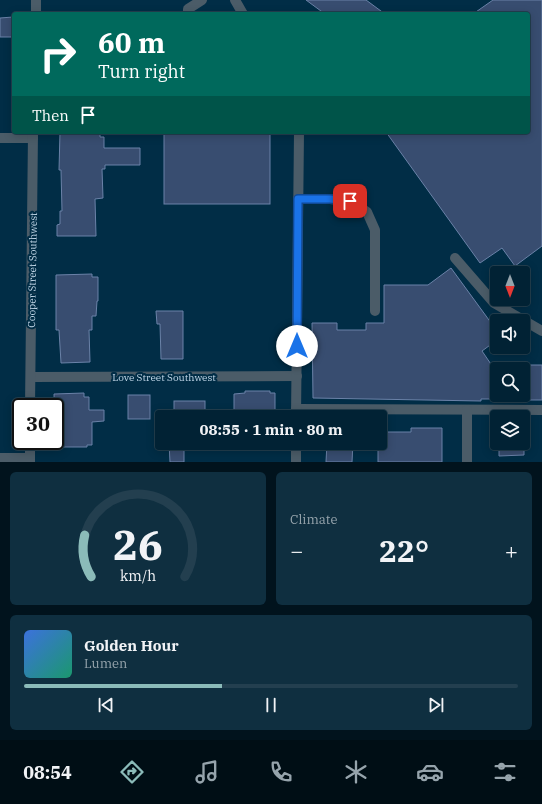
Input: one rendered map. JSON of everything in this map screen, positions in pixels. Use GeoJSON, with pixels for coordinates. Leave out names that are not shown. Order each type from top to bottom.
{"type":"FeatureCollection","features":[{"type":"Feature","properties":{"kind":"street"},"geometry":{"type":"LineString","coordinates":[[36,0],[36,12]]}},
{"type":"Feature","properties":{"kind":"street"},"geometry":{"type":"LineString","coordinates":[[188,12],[188,9],[202,0]]}},
{"type":"Feature","properties":{"kind":"street"},"geometry":{"type":"LineString","coordinates":[[235,0],[242,12]]}},
{"type":"Feature","properties":{"kind":"street"},"geometry":{"type":"LineString","coordinates":[[296,410],[298,134]]}},
{"type":"Feature","properties":{"kind":"street"},"geometry":{"type":"LineString","coordinates":[[0,138],[33,135]]}},
{"type":"Feature","properties":{"kind":"street","name":"Cooper Street Southwest"},"geometry":{"type":"LineString","coordinates":[[30,398],[33,135]]}},
{"type":"Feature","properties":{"kind":"street"},"geometry":{"type":"LineString","coordinates":[[298,199],[330,199],[350,201],[368,212],[374,230],[375,311]]}},
{"type":"Feature","properties":{"kind":"street"},"geometry":{"type":"LineString","coordinates":[[456,258],[494,303],[542,330]]}},
{"type":"Feature","properties":{"kind":"street","name":"Love Street Southwest"},"geometry":{"type":"LineString","coordinates":[[31,377],[297,376]]}},
{"type":"Feature","properties":{"kind":"street"},"geometry":{"type":"LineString","coordinates":[[467,462],[468,410]]}},
{"type":"Feature","properties":{"kind":"street"},"geometry":{"type":"LineString","coordinates":[[387,411],[542,410]]}},
{"type":"Feature","properties":{"kind":"street"},"geometry":{"type":"LineString","coordinates":[[296,450],[296,462]]}},
{"type":"Feature","properties":{"kind":"street"},"geometry":{"type":"LineString","coordinates":[[0,458],[30,460]]}},
{"type":"Feature","properties":{"kind":"building"},"geometry":{"type":"Polygon","coordinates":[[[306,0],[366,0],[382,12],[322,12],[306,0]]]}},
{"type":"Feature","properties":{"kind":"building"},"geometry":{"type":"Polygon","coordinates":[[[493,0],[542,0],[542,246],[515,266],[502,248],[480,263],[387,134],[530,134],[530,12],[476,12],[493,0]]]}},
{"type":"Feature","properties":{"kind":"building"},"geometry":{"type":"Polygon","coordinates":[[[12,17],[12,37],[0,37],[0,18],[12,17]]]}},
{"type":"Feature","properties":{"kind":"building"},"geometry":{"type":"Polygon","coordinates":[[[60,134],[100,134],[100,137],[104,137],[104,148],[140,148],[140,165],[105,165],[105,169],[102,169],[103,198],[95,199],[96,236],[57,236],[57,225],[60,224],[60,211],[62,211],[61,170],[59,170],[60,134]]]}},
{"type":"Feature","properties":{"kind":"building"},"geometry":{"type":"Polygon","coordinates":[[[164,134],[270,134],[270,204],[164,204],[164,134]]]}},
{"type":"Feature","properties":{"kind":"building"},"geometry":{"type":"Polygon","coordinates":[[[451,268],[490,321],[490,345],[482,351],[490,363],[490,399],[481,399],[481,401],[313,398],[312,323],[337,323],[337,330],[366,330],[366,323],[384,323],[384,285],[428,285],[451,268]]]}},
{"type":"Feature","properties":{"kind":"building"},"geometry":{"type":"Polygon","coordinates":[[[92,274],[92,277],[98,277],[98,301],[96,316],[92,316],[92,330],[89,330],[90,362],[61,363],[59,330],[56,330],[56,275],[92,274]]]}},
{"type":"Feature","properties":{"kind":"building"},"geometry":{"type":"Polygon","coordinates":[[[156,311],[183,311],[183,359],[161,359],[160,324],[157,324],[156,311]]]}},
{"type":"Feature","properties":{"kind":"building"},"geometry":{"type":"Polygon","coordinates":[[[530,365],[542,365],[542,400],[530,400],[530,365]]]}},
{"type":"Feature","properties":{"kind":"building"},"geometry":{"type":"Polygon","coordinates":[[[245,391],[270,391],[270,393],[275,393],[275,410],[234,410],[234,394],[245,393],[245,391]]]}},
{"type":"Feature","properties":{"kind":"building"},"geometry":{"type":"Polygon","coordinates":[[[84,393],[84,397],[89,397],[89,410],[104,410],[104,421],[92,422],[92,445],[87,445],[87,447],[64,447],[64,398],[54,398],[54,394],[84,393]]]}},
{"type":"Feature","properties":{"kind":"building"},"geometry":{"type":"Polygon","coordinates":[[[128,395],[150,395],[150,419],[128,419],[128,395]]]}},
{"type":"Feature","properties":{"kind":"building"},"geometry":{"type":"Polygon","coordinates":[[[174,401],[205,401],[205,410],[174,410],[174,401]]]}},
{"type":"Feature","properties":{"kind":"building"},"geometry":{"type":"Polygon","coordinates":[[[411,428],[442,428],[442,462],[378,462],[378,450],[387,450],[387,432],[411,432],[411,428]]]}},
{"type":"Feature","properties":{"kind":"building"},"geometry":{"type":"Polygon","coordinates":[[[169,450],[184,450],[184,462],[170,462],[169,450]]]}},
{"type":"Feature","properties":{"kind":"building"},"geometry":{"type":"Polygon","coordinates":[[[327,450],[353,450],[352,462],[326,462],[327,450]]]}},
{"type":"Feature","properties":{"kind":"building"},"geometry":{"type":"Polygon","coordinates":[[[499,450],[524,450],[524,455],[499,456],[499,450]]]}},
{"type":"Feature","properties":{"kind":"route"},"geometry":{"type":"LineString","coordinates":[[297,346],[298,199],[330,199],[350,201]]}}]}
